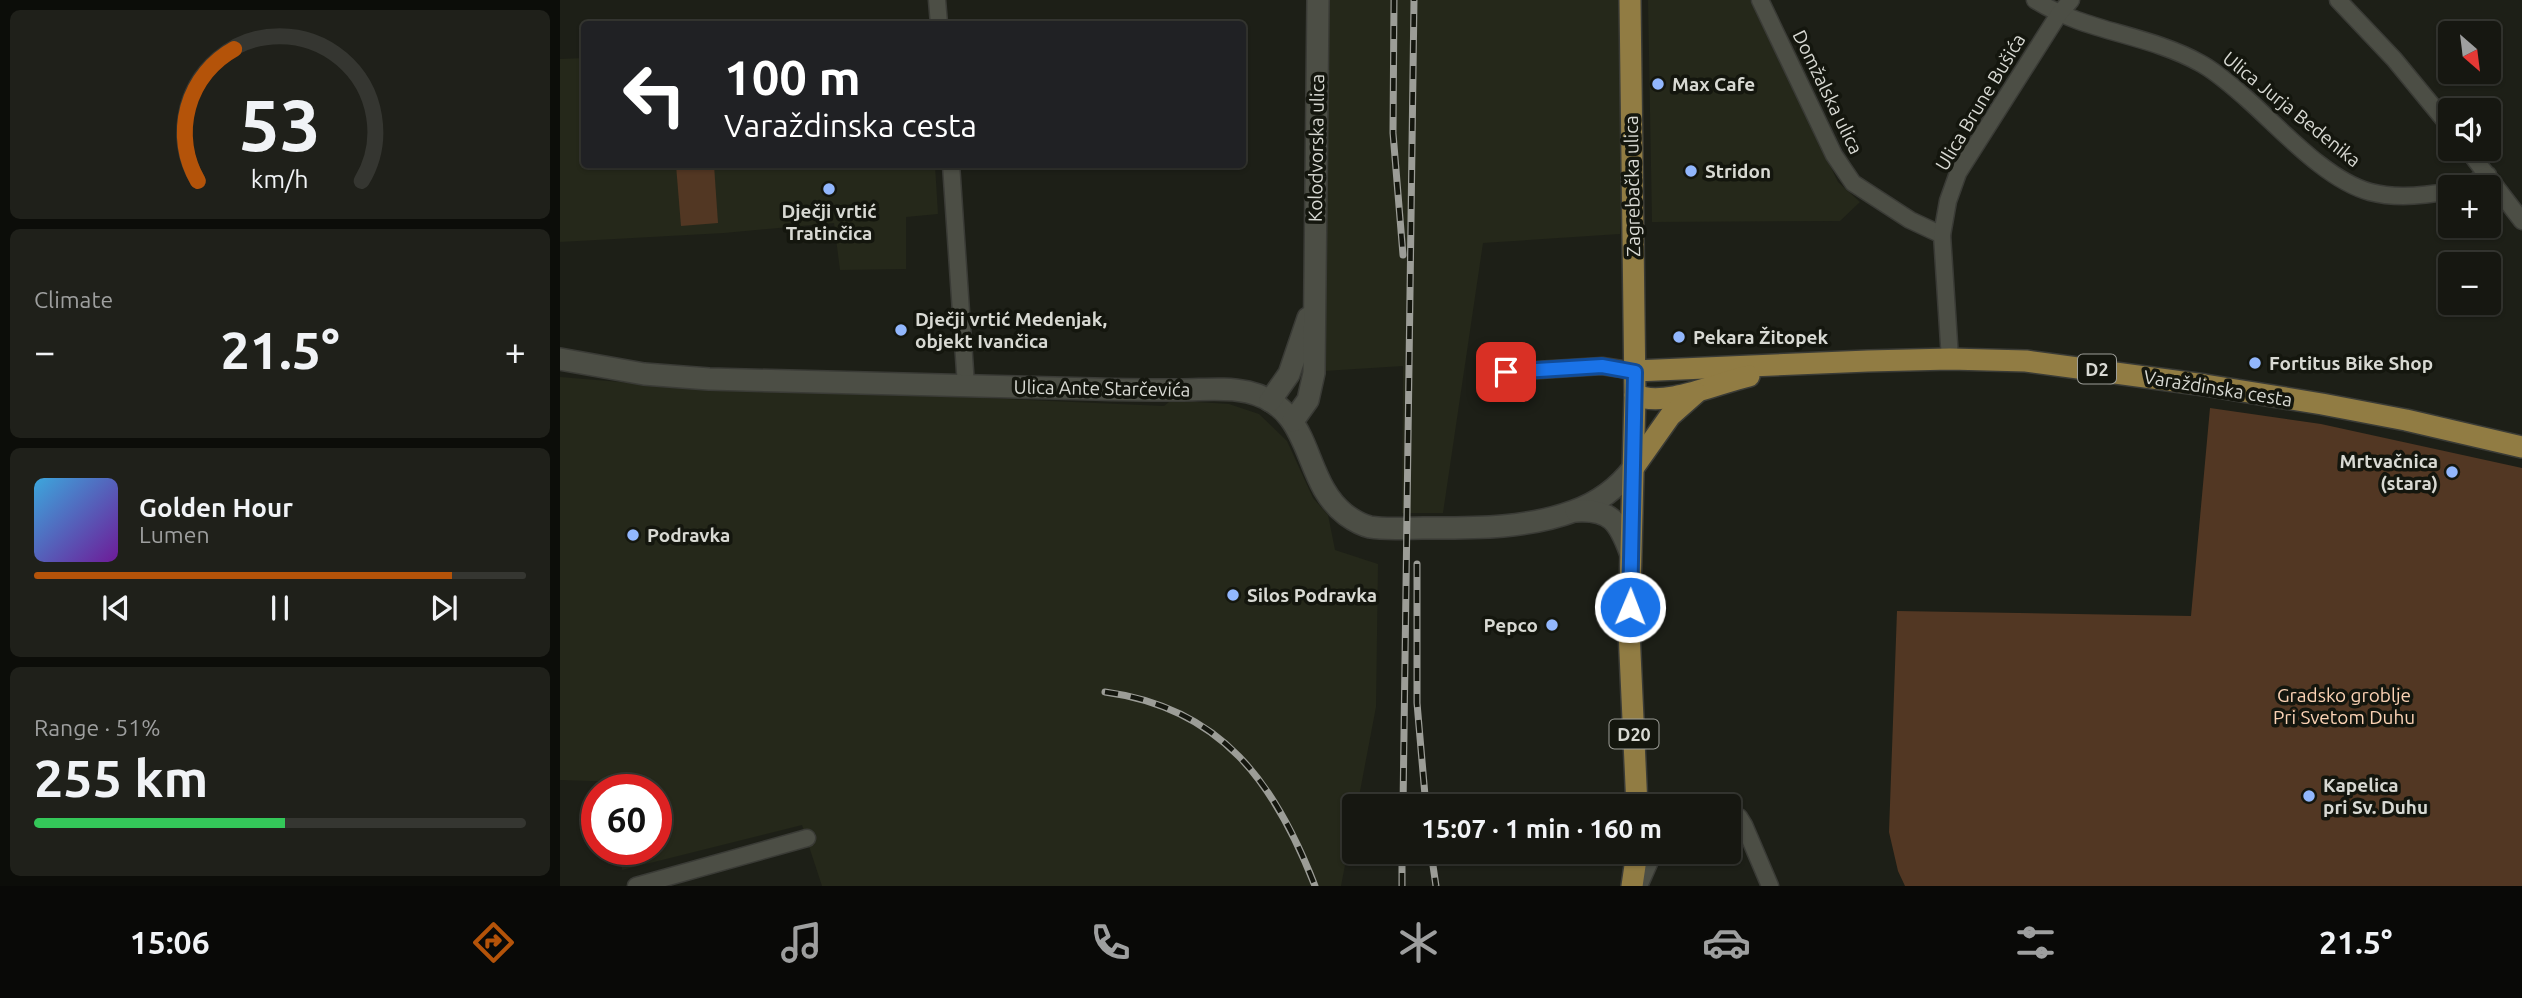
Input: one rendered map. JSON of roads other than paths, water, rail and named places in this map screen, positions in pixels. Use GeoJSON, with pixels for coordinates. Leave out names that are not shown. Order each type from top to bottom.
{"type":"FeatureCollection","features":[{"type":"Feature","properties":{"kind":"main road","name":"Kolodvorska ulica"},"geometry":{"type":"LineString","coordinates":[[1293,421],[1305,407],[1312,384],[1315,339],[1313,296],[1318,0]]}},
{"type":"Feature","properties":{"kind":"main road","name":"Zagrebačka ulica"},"geometry":{"type":"LineString","coordinates":[[1630,0],[1635,394]]}},
{"type":"Feature","properties":{"kind":"main road","name":"Kolodvorska ulica"},"geometry":{"type":"LineString","coordinates":[[1270,401],[1293,364],[1313,296]]}},
{"type":"Feature","properties":{"kind":"main road","name":"Ulica Ante Starčevića"},"geometry":{"type":"LineString","coordinates":[[560,359],[644,374],[709,379],[1248,392],[1270,401],[1293,421],[1305,442],[1317,478],[1329,498],[1345,514],[1367,526],[1496,527],[1544,521],[1574,512],[1607,495],[1633,468]]}},
{"type":"Feature","properties":{"kind":"main road","name":"Varaždinska cesta"},"geometry":{"type":"LineString","coordinates":[[1635,372],[1950,359],[2026,361],[2205,385],[2406,420],[2522,447]]}},
{"type":"Feature","properties":{"kind":"main road","name":"Varaždinska cesta"},"geometry":{"type":"LineString","coordinates":[[1635,394],[1643,398],[1658,399],[1784,366]]}},
{"type":"Feature","properties":{"kind":"main road"},"geometry":{"type":"LineString","coordinates":[[1633,468],[1670,416],[1700,389]]}},
{"type":"Feature","properties":{"kind":"main road","name":"D20"},"geometry":{"type":"LineString","coordinates":[[1635,394],[1629,631],[1636,794]]}},
{"type":"Feature","properties":{"kind":"main road","name":"Ulica Ante Starčevića"},"geometry":{"type":"LineString","coordinates":[[1574,512],[1597,512],[1611,518],[1621,529],[1630,552]]}},
{"type":"Feature","properties":{"kind":"main road"},"geometry":{"type":"LineString","coordinates":[[1632,886],[1635,864]]}},
{"type":"Feature","properties":{"kind":"street"},"geometry":{"type":"LineString","coordinates":[[937,0],[939,21]]}},
{"type":"Feature","properties":{"kind":"street","name":"Domžalska ulica"},"geometry":{"type":"LineString","coordinates":[[1760,0],[1834,155],[1847,176],[1859,189],[1910,220],[1942,235]]}},
{"type":"Feature","properties":{"kind":"street","name":"Ulica Jurja Bedenika"},"geometry":{"type":"LineString","coordinates":[[2035,0],[2059,14],[2146,41],[2200,63],[2222,78],[2320,163],[2354,186],[2396,197],[2438,192]]}},
{"type":"Feature","properties":{"kind":"street","name":"Ulica Brune Bušića"},"geometry":{"type":"LineString","coordinates":[[1950,359],[1942,235],[1943,219],[1958,173],[2059,14],[2071,0]]}},
{"type":"Feature","properties":{"kind":"street"},"geometry":{"type":"LineString","coordinates":[[2338,0],[2438,112]]}},
{"type":"Feature","properties":{"kind":"street"},"geometry":{"type":"LineString","coordinates":[[2477,161],[2488,175]]}},
{"type":"Feature","properties":{"kind":"street"},"geometry":{"type":"LineString","coordinates":[[951,168],[966,386]]}},
{"type":"Feature","properties":{"kind":"street"},"geometry":{"type":"LineString","coordinates":[[2501,193],[2522,221]]}},
{"type":"Feature","properties":{"kind":"street","name":"Varaždinska cesta"},"geometry":{"type":"LineString","coordinates":[[1506,372],[1602,366],[1635,372]]}},
{"type":"Feature","properties":{"kind":"street"},"geometry":{"type":"LineString","coordinates":[[1741,820],[1770,886]]}},
{"type":"Feature","properties":{"kind":"street"},"geometry":{"type":"LineString","coordinates":[[636,886],[807,838]]}},
{"type":"Feature","properties":{"kind":"street"},"geometry":{"type":"LineString","coordinates":[[1639,886],[1649,864]]}},
{"type":"Feature","properties":{"kind":"railway"},"geometry":{"type":"LineString","coordinates":[[1394,0],[1393,133],[1403,255]]}},
{"type":"Feature","properties":{"kind":"railway"},"geometry":{"type":"LineString","coordinates":[[1403,794],[1414,0]]}},
{"type":"Feature","properties":{"kind":"railway"},"geometry":{"type":"LineString","coordinates":[[1417,564],[1417,703],[1425,794]]}},
{"type":"Feature","properties":{"kind":"railway"},"geometry":{"type":"LineString","coordinates":[[1105,692],[1146,701],[1182,715],[1212,733],[1239,756],[1282,814],[1315,886]]}},
{"type":"Feature","properties":{"kind":"railway"},"geometry":{"type":"LineString","coordinates":[[1402,864],[1402,886]]}},
{"type":"Feature","properties":{"kind":"railway"},"geometry":{"type":"LineString","coordinates":[[1433,864],[1436,886]]}},
{"type":"Feature","properties":{"kind":"place","name":"Max Cafe"},"geometry":{"type":"Point","coordinates":[1658,84]}},
{"type":"Feature","properties":{"kind":"place","name":"Stridon"},"geometry":{"type":"Point","coordinates":[1691,171]}},
{"type":"Feature","properties":{"kind":"place","name":"Dječji vrtić Tratinčica"},"geometry":{"type":"Point","coordinates":[829,189]}},
{"type":"Feature","properties":{"kind":"place","name":"Dječji vrtić Medenjak, objekt Ivančica"},"geometry":{"type":"Point","coordinates":[901,330]}},
{"type":"Feature","properties":{"kind":"place","name":"Pekara Žitopek"},"geometry":{"type":"Point","coordinates":[1679,337]}},
{"type":"Feature","properties":{"kind":"place","name":"Fortitus Bike Shop"},"geometry":{"type":"Point","coordinates":[2255,363]}},
{"type":"Feature","properties":{"kind":"place","name":"Mrtvačnica (stara)"},"geometry":{"type":"Point","coordinates":[2452,472]}},
{"type":"Feature","properties":{"kind":"place","name":"Podravka"},"geometry":{"type":"Point","coordinates":[633,535]}},
{"type":"Feature","properties":{"kind":"place","name":"Silos Podravka"},"geometry":{"type":"Point","coordinates":[1233,595]}},
{"type":"Feature","properties":{"kind":"place","name":"Pepco"},"geometry":{"type":"Point","coordinates":[1552,625]}},
{"type":"Feature","properties":{"kind":"place","name":"Kapelica pri Sv. Duhu"},"geometry":{"type":"Point","coordinates":[2309,796]}},
{"type":"Feature","properties":{"kind":"park label","name":"Gradsko groblje Pri Svetom Duhu"},"geometry":{"type":"Point","coordinates":[2344,706]}}]}
